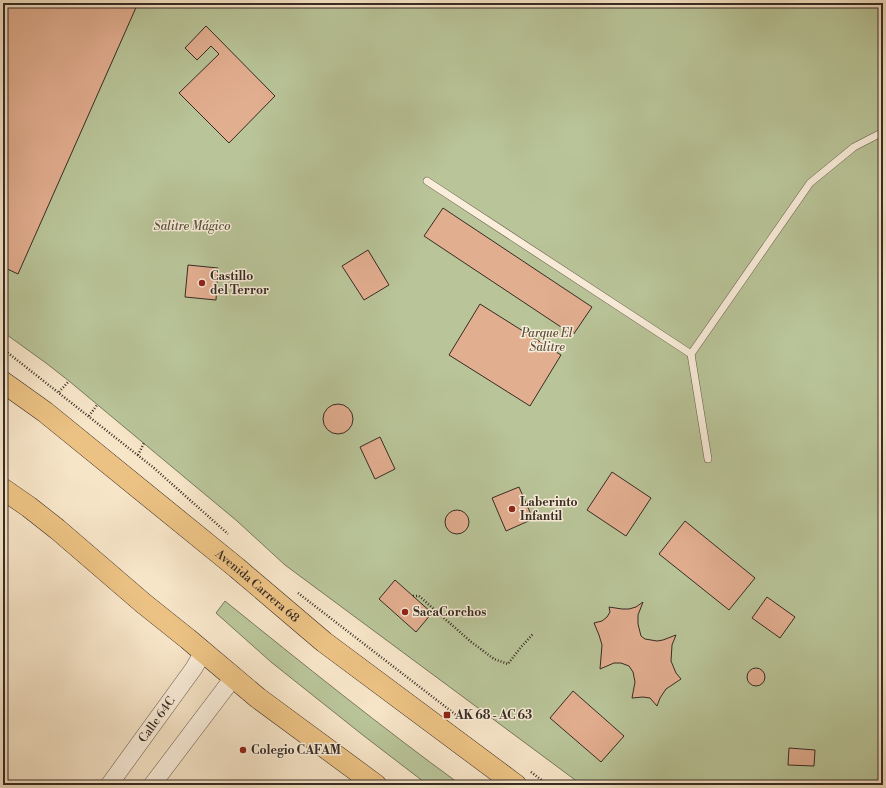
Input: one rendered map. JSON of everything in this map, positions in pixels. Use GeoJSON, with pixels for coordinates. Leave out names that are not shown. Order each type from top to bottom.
{"type":"FeatureCollection","features":[{"type":"Feature","properties":{"kind":"main road","name":"Avenida Carrera 68"},"geometry":{"type":"LineString","coordinates":[[3,382],[45,412],[237,568],[324,642],[523,778]]}},
{"type":"Feature","properties":{"kind":"main road"},"geometry":{"type":"LineString","coordinates":[[3,489],[52,525],[143,604],[277,713],[376,785]]}},
{"type":"Feature","properties":{"kind":"street","name":"Calle 64C"},"geometry":{"type":"LineString","coordinates":[[109,785],[194,668],[203,652]]}},
{"type":"Feature","properties":{"kind":"street"},"geometry":{"type":"LineString","coordinates":[[152,785],[233,678]]}},
{"type":"Feature","properties":{"kind":"lane"},"geometry":{"type":"LineString","coordinates":[[708,459],[691,354],[810,183],[854,148],[883,132]]}},
{"type":"Feature","properties":{"kind":"lane"},"geometry":{"type":"LineString","coordinates":[[427,181],[691,354]]}},
{"type":"Feature","properties":{"kind":"path"},"geometry":{"type":"LineString","coordinates":[[3,349],[154,468],[231,537]]}},
{"type":"Feature","properties":{"kind":"path"},"geometry":{"type":"LineString","coordinates":[[59,392],[69,381]]}},
{"type":"Feature","properties":{"kind":"path"},"geometry":{"type":"LineString","coordinates":[[89,416],[97,405]]}},
{"type":"Feature","properties":{"kind":"path"},"geometry":{"type":"LineString","coordinates":[[138,455],[144,443]]}},
{"type":"Feature","properties":{"kind":"path"},"geometry":{"type":"LineString","coordinates":[[297,592],[466,722]]}},
{"type":"Feature","properties":{"kind":"path"},"geometry":{"type":"LineString","coordinates":[[413,596],[419,596],[470,641],[494,659],[508,664],[533,634]]}},
{"type":"Feature","properties":{"kind":"path"},"geometry":{"type":"LineString","coordinates":[[523,778],[548,785]]}},
{"type":"Feature","properties":{"kind":"green space","name":"Parque El Salitre"},"geometry":{"type":"Polygon","coordinates":[[[3,3],[883,3],[883,785],[582,785],[285,565],[237,521],[69,381],[3,332],[3,3]]]}},
{"type":"Feature","properties":{"kind":"green space"},"geometry":{"type":"Polygon","coordinates":[[[225,601],[371,717],[461,785],[428,785],[364,736],[271,662],[216,613],[225,601]]]}},
{"type":"Feature","properties":{"kind":"building"},"geometry":{"type":"Polygon","coordinates":[[[3,3],[138,3],[18,274],[3,267],[3,3]]]}},
{"type":"Feature","properties":{"kind":"building"},"geometry":{"type":"Polygon","coordinates":[[[206,26],[275,96],[229,143],[179,93],[219,54],[211,46],[197,60],[185,48],[206,26]]]}},
{"type":"Feature","properties":{"kind":"building"},"geometry":{"type":"Polygon","coordinates":[[[443,208],[592,307],[573,335],[424,236],[443,208]]]}},
{"type":"Feature","properties":{"kind":"building"},"geometry":{"type":"Polygon","coordinates":[[[368,250],[389,285],[364,300],[342,266],[368,250]]]}},
{"type":"Feature","properties":{"kind":"building","name":"Castillo del Terror"},"geometry":{"type":"Polygon","coordinates":[[[188,265],[218,268],[216,300],[185,297],[188,265]]]}},
{"type":"Feature","properties":{"kind":"building"},"geometry":{"type":"Polygon","coordinates":[[[480,304],[561,355],[530,406],[449,355],[480,304]]]}},
{"type":"Feature","properties":{"kind":"building"},"geometry":{"type":"Polygon","coordinates":[[[338,404],[349,408],[353,419],[349,430],[338,434],[327,430],[323,419],[327,408],[338,404]]]}},
{"type":"Feature","properties":{"kind":"building"},"geometry":{"type":"Polygon","coordinates":[[[380,437],[395,469],[375,479],[360,447],[380,437]]]}},
{"type":"Feature","properties":{"kind":"building"},"geometry":{"type":"Polygon","coordinates":[[[612,472],[651,498],[626,536],[587,510],[612,472]]]}},
{"type":"Feature","properties":{"kind":"building","name":"Laberinto Infantil"},"geometry":{"type":"Polygon","coordinates":[[[519,487],[533,519],[506,531],[492,498],[519,487]]]}},
{"type":"Feature","properties":{"kind":"building"},"geometry":{"type":"Polygon","coordinates":[[[457,510],[465,514],[469,522],[465,530],[457,534],[449,530],[445,522],[449,514],[457,510]]]}},
{"type":"Feature","properties":{"kind":"building"},"geometry":{"type":"Polygon","coordinates":[[[685,521],[755,578],[729,610],[659,554],[685,521]]]}},
{"type":"Feature","properties":{"kind":"building"},"geometry":{"type":"Polygon","coordinates":[[[395,580],[432,613],[416,632],[379,599],[395,580]]]}},
{"type":"Feature","properties":{"kind":"building"},"geometry":{"type":"Polygon","coordinates":[[[767,597],[795,617],[780,638],[752,618],[767,597]]]}},
{"type":"Feature","properties":{"kind":"building"},"geometry":{"type":"Polygon","coordinates":[[[643,602],[638,615],[638,624],[641,636],[645,639],[657,641],[676,635],[672,645],[671,661],[676,673],[681,679],[666,689],[657,706],[650,698],[632,698],[635,682],[633,672],[629,666],[621,663],[614,663],[600,669],[602,645],[594,623],[602,621],[607,617],[610,612],[609,607],[629,609],[636,607],[643,602]]]}},
{"type":"Feature","properties":{"kind":"building"},"geometry":{"type":"Polygon","coordinates":[[[752,668],[760,668],[765,673],[763,684],[760,686],[752,686],[747,681],[747,673],[752,668]]]}},
{"type":"Feature","properties":{"kind":"building"},"geometry":{"type":"Polygon","coordinates":[[[573,691],[624,736],[601,762],[550,718],[573,691]]]}},
{"type":"Feature","properties":{"kind":"building"},"geometry":{"type":"Polygon","coordinates":[[[789,748],[815,750],[814,766],[788,765],[789,748]]]}},
{"type":"Feature","properties":{"kind":"place","name":"Castillo del Terror"},"geometry":{"type":"Point","coordinates":[202,283]}},
{"type":"Feature","properties":{"kind":"place","name":"Laberinto Infantil"},"geometry":{"type":"Point","coordinates":[512,509]}},
{"type":"Feature","properties":{"kind":"place","name":"SacaCorchos"},"geometry":{"type":"Point","coordinates":[405,612]}},
{"type":"Feature","properties":{"kind":"place","name":"AK 68 - AC 63"},"geometry":{"type":"Point","coordinates":[447,715]}},
{"type":"Feature","properties":{"kind":"place","name":"Colegio CAFAM"},"geometry":{"type":"Point","coordinates":[243,750]}},
{"type":"Feature","properties":{"kind":"park label","name":"Salitre Mágico"},"geometry":{"type":"Point","coordinates":[192,226]}}]}
